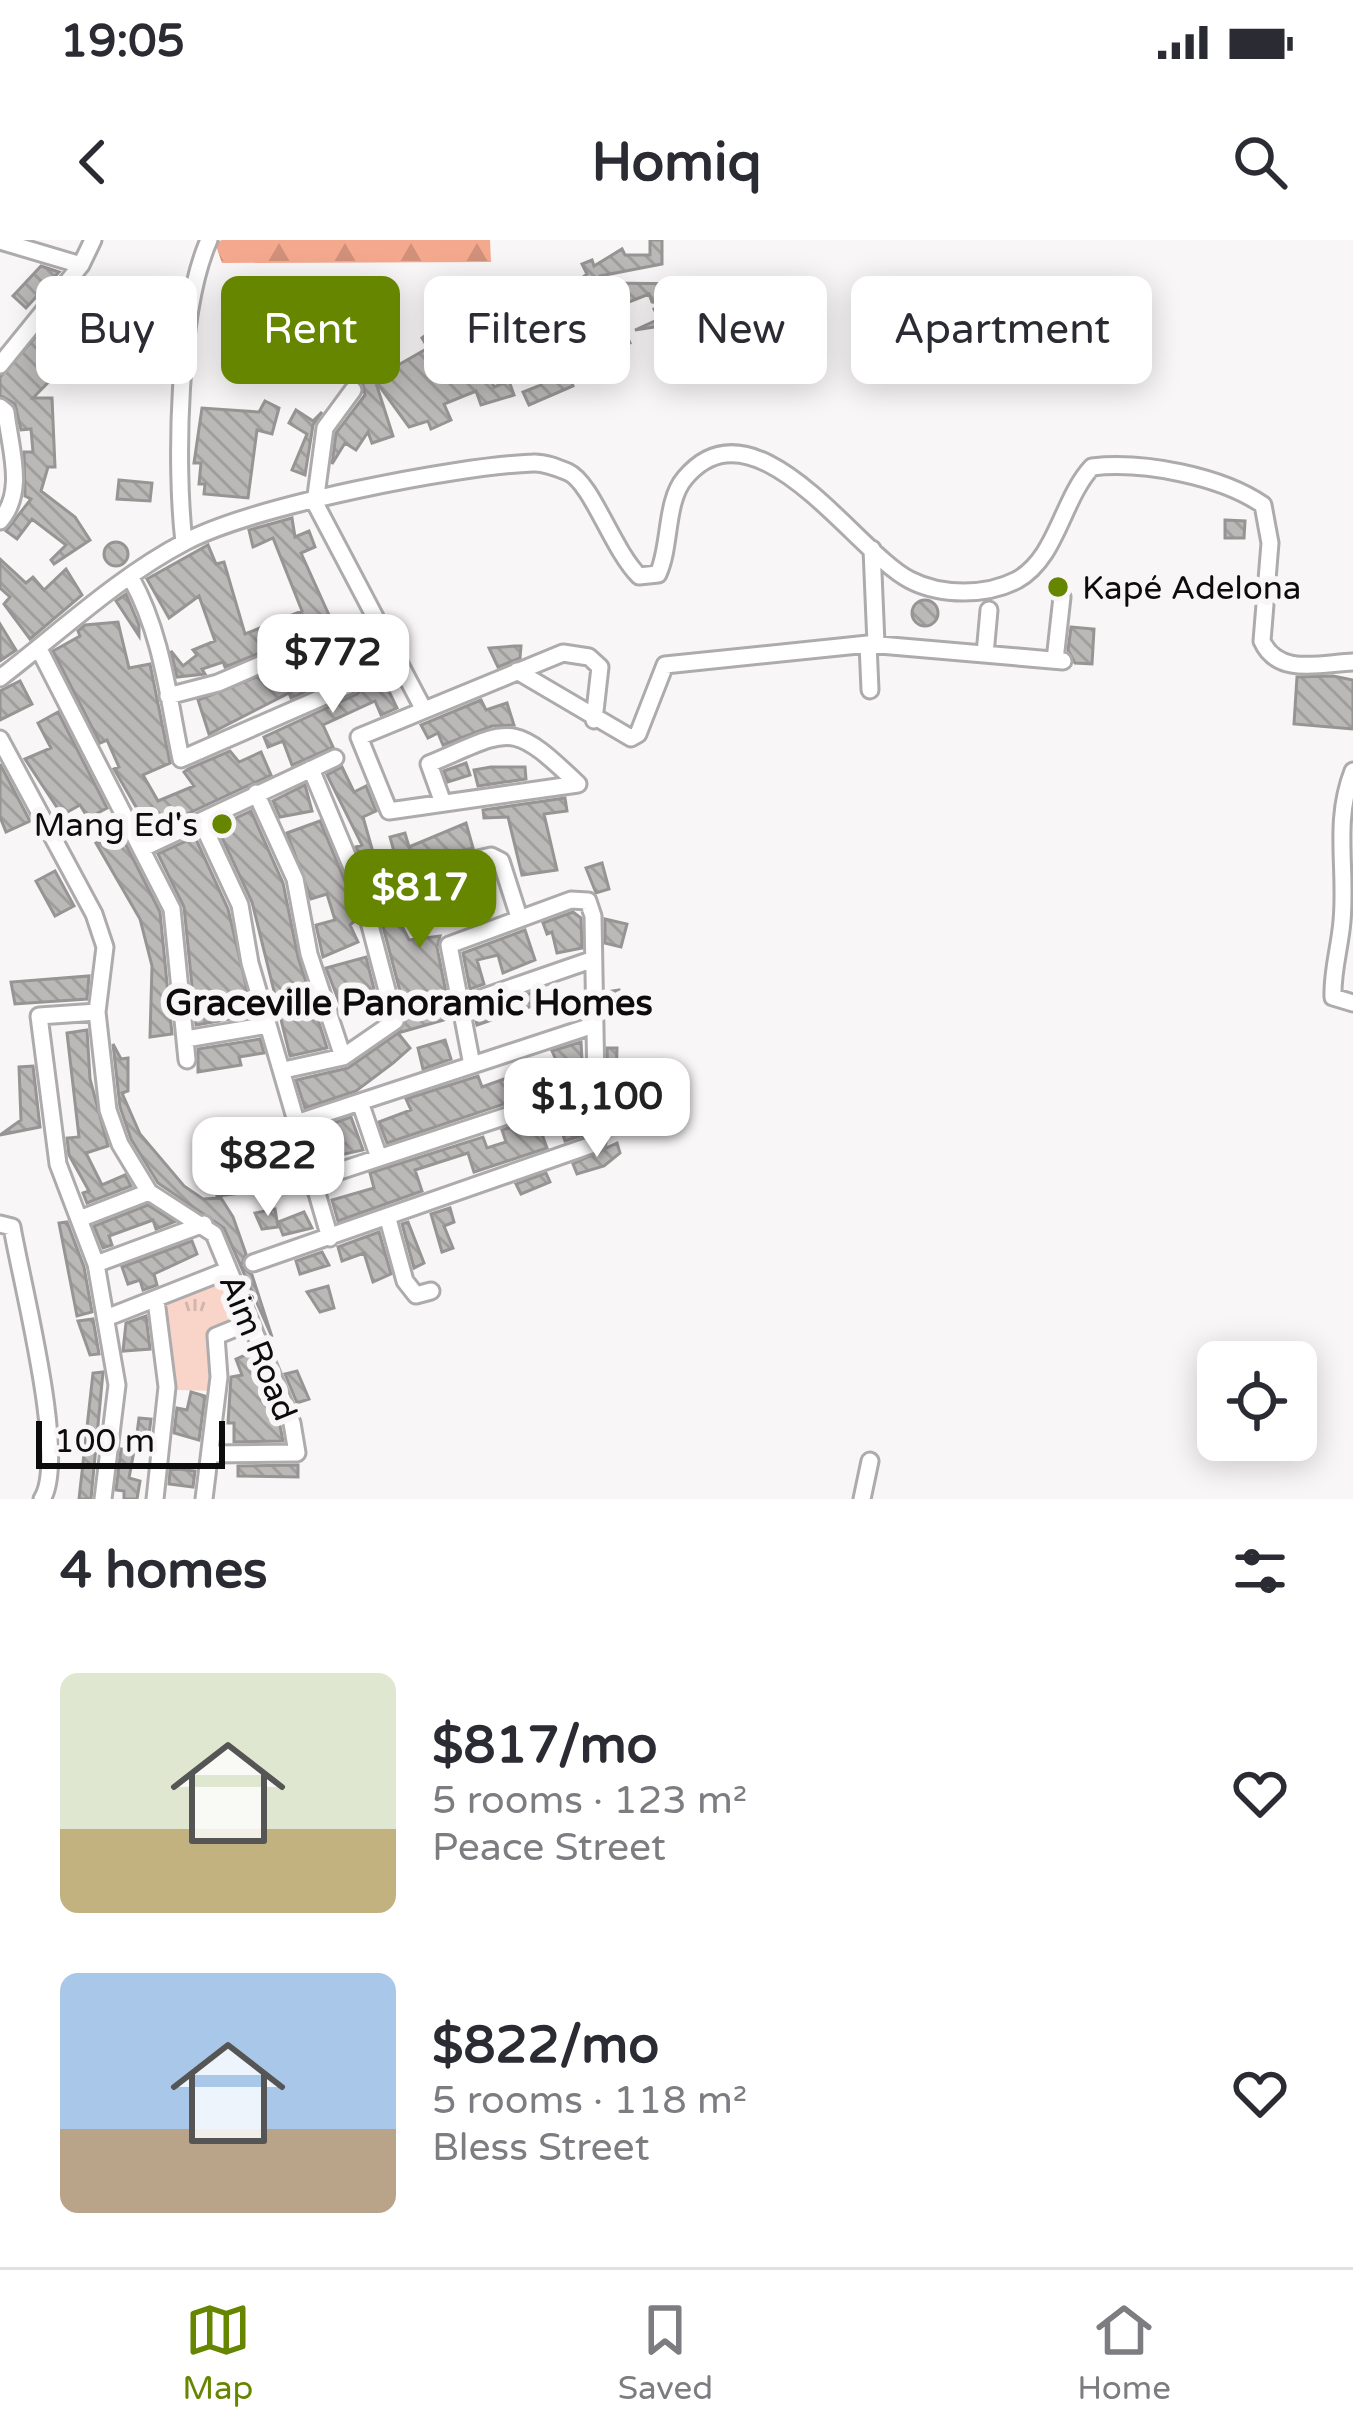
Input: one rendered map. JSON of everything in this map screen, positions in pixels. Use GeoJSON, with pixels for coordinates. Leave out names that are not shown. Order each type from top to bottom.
{"type":"FeatureCollection","features":[{"type":"Feature","properties":{"kind":"street"},"geometry":{"type":"LineString","coordinates":[[0,365],[81,265],[93,240]]}},
{"type":"Feature","properties":{"kind":"street"},"geometry":{"type":"LineString","coordinates":[[0,241],[81,265]]}},
{"type":"Feature","properties":{"kind":"street"},"geometry":{"type":"LineString","coordinates":[[184,542],[178,490],[192,305],[211,242]]}},
{"type":"Feature","properties":{"kind":"street"},"geometry":{"type":"LineString","coordinates":[[353,390],[325,428],[314,503],[424,710]]}},
{"type":"Feature","properties":{"kind":"street"},"geometry":{"type":"LineString","coordinates":[[0,407],[6,412],[15,486],[11,508],[0,521]]}},
{"type":"Feature","properties":{"kind":"street"},"geometry":{"type":"LineString","coordinates":[[0,678],[184,542],[243,518],[538,462],[585,484],[617,554],[639,576],[658,574],[669,550],[680,483],[715,459],[730,455],[762,464],[812,490],[909,580],[936,590],[996,588],[1020,578],[1040,560],[1092,467],[1113,465],[1191,478],[1246,494],[1263,506],[1270,543],[1262,641],[1267,653],[1291,666],[1353,662]]}},
{"type":"Feature","properties":{"kind":"street"},"geometry":{"type":"LineString","coordinates":[[870,690],[872,549]]}},
{"type":"Feature","properties":{"kind":"street"},"geometry":{"type":"LineString","coordinates":[[131,578],[154,620],[168,696],[181,759],[348,686],[329,635],[218,683],[168,696]]}},
{"type":"Feature","properties":{"kind":"street"},"geometry":{"type":"LineString","coordinates":[[518,671],[622,736],[638,734],[665,664],[872,644],[1059,661],[1062,597]]}},
{"type":"Feature","properties":{"kind":"street"},"geometry":{"type":"LineString","coordinates":[[985,654],[989,610]]}},
{"type":"Feature","properties":{"kind":"street"},"geometry":{"type":"LineString","coordinates":[[39,649],[143,848],[176,922],[187,1060]]}},
{"type":"Feature","properties":{"kind":"street"},"geometry":{"type":"LineString","coordinates":[[443,803],[429,764],[503,733],[528,740],[578,784],[389,811],[358,737],[563,653],[596,660],[600,667],[594,720]]}},
{"type":"Feature","properties":{"kind":"street"},"geometry":{"type":"LineString","coordinates":[[0,740],[94,914],[105,946],[97,1012],[108,1110],[120,1144],[149,1192],[204,1224]]}},
{"type":"Feature","properties":{"kind":"street"},"geometry":{"type":"LineString","coordinates":[[143,848],[335,758]]}},
{"type":"Feature","properties":{"kind":"street"},"geometry":{"type":"LineString","coordinates":[[284,1070],[343,1057],[394,1021],[360,887],[311,769]]}},
{"type":"Feature","properties":{"kind":"street"},"geometry":{"type":"LineString","coordinates":[[1353,771],[1342,797],[1338,856],[1342,916],[1334,997],[1353,1003]]}},
{"type":"Feature","properties":{"kind":"street"},"geometry":{"type":"LineString","coordinates":[[256,794],[296,879],[309,954],[343,1057]]}},
{"type":"Feature","properties":{"kind":"street"},"geometry":{"type":"LineString","coordinates":[[201,821],[240,905],[268,1025],[330,1238]]}},
{"type":"Feature","properties":{"kind":"street"},"geometry":{"type":"LineString","coordinates":[[360,887],[490,856],[500,861],[519,917]]}},
{"type":"Feature","properties":{"kind":"street"},"geometry":{"type":"LineString","coordinates":[[253,1263],[597,1143],[593,916],[588,901],[571,900],[449,945],[472,1066]]}},
{"type":"Feature","properties":{"kind":"street"},"geometry":{"type":"LineString","coordinates":[[458,1006],[591,960]]}},
{"type":"Feature","properties":{"kind":"street"},"geometry":{"type":"LineString","coordinates":[[97,1012],[39,1016],[58,1164],[96,1264],[117,1385],[103,1499]]}},
{"type":"Feature","properties":{"kind":"street"},"geometry":{"type":"LineString","coordinates":[[186,1039],[268,1025]]}},
{"type":"Feature","properties":{"kind":"street"},"geometry":{"type":"LineString","coordinates":[[299,1122],[594,1025]]}},
{"type":"Feature","properties":{"kind":"street"},"geometry":{"type":"LineString","coordinates":[[312,1180],[595,1088]]}},
{"type":"Feature","properties":{"kind":"street"},"geometry":{"type":"LineString","coordinates":[[360,1102],[379,1158]]}},
{"type":"Feature","properties":{"kind":"street"},"geometry":{"type":"LineString","coordinates":[[82,1218],[149,1192]]}},
{"type":"Feature","properties":{"kind":"street"},"geometry":{"type":"LineString","coordinates":[[388,1219],[405,1281],[416,1295],[431,1291]]}},
{"type":"Feature","properties":{"kind":"street"},"geometry":{"type":"LineString","coordinates":[[0,1224],[13,1227],[51,1443],[49,1484],[42,1499]]}},
{"type":"Feature","properties":{"kind":"street"},"geometry":{"type":"LineString","coordinates":[[96,1264],[204,1224]]}},
{"type":"Feature","properties":{"kind":"street","name":"Aim Road"},"geometry":{"type":"LineString","coordinates":[[204,1224],[292,1423],[297,1454],[212,1454]]}},
{"type":"Feature","properties":{"kind":"street"},"geometry":{"type":"LineString","coordinates":[[106,1318],[228,1270]]}},
{"type":"Feature","properties":{"kind":"street"},"geometry":{"type":"LineString","coordinates":[[155,1499],[166,1387],[156,1300]]}},
{"type":"Feature","properties":{"kind":"street"},"geometry":{"type":"LineString","coordinates":[[204,1499],[219,1370],[216,1336],[248,1323]]}},
{"type":"Feature","properties":{"kind":"street"},"geometry":{"type":"LineString","coordinates":[[862,1499],[870,1461]]}},
{"type":"Feature","properties":{"kind":"green space"},"geometry":{"type":"Polygon","coordinates":[[[490,240],[491,262],[222,263],[215,243],[490,240]]]}},
{"type":"Feature","properties":{"kind":"green space"},"geometry":{"type":"Polygon","coordinates":[[[224,1275],[240,1321],[211,1333],[215,1391],[177,1390],[165,1301],[224,1275]]]}},
{"type":"Feature","properties":{"kind":"green space"},"geometry":{"type":"Polygon","coordinates":[[[208,1332],[212,1386],[179,1388],[175,1334],[208,1332]]]}},
{"type":"Feature","properties":{"kind":"building"},"geometry":{"type":"Polygon","coordinates":[[[650,240],[662,240],[662,264],[584,276],[582,264],[592,260],[594,266],[622,249],[625,255],[650,255],[650,240]]]}},
{"type":"Feature","properties":{"kind":"building"},"geometry":{"type":"Polygon","coordinates":[[[41,266],[59,272],[36,276],[36,297],[26,308],[13,296],[41,266]]]}},
{"type":"Feature","properties":{"kind":"building"},"geometry":{"type":"Polygon","coordinates":[[[630,283],[654,284],[654,302],[649,294],[630,302],[630,283]]]}},
{"type":"Feature","properties":{"kind":"building"},"geometry":{"type":"Polygon","coordinates":[[[36,336],[36,384],[47,384],[33,398],[52,398],[55,467],[48,467],[41,491],[75,517],[90,540],[54,564],[51,560],[66,545],[32,519],[17,539],[6,531],[31,499],[25,496],[24,452],[33,452],[31,429],[21,430],[15,404],[0,395],[0,377],[36,336]]]}},
{"type":"Feature","properties":{"kind":"building"},"geometry":{"type":"Polygon","coordinates":[[[424,350],[424,384],[510,384],[514,395],[481,405],[476,391],[444,404],[451,420],[431,429],[428,421],[409,427],[378,384],[400,384],[400,364],[424,350]]]}},
{"type":"Feature","properties":{"kind":"building"},"geometry":{"type":"Polygon","coordinates":[[[363,384],[376,384],[393,436],[372,443],[368,432],[356,450],[345,443],[332,464],[336,433],[365,395],[363,384]]]}},
{"type":"Feature","properties":{"kind":"building"},"geometry":{"type":"Polygon","coordinates":[[[541,385],[573,386],[529,405],[523,392],[541,385]]]}},
{"type":"Feature","properties":{"kind":"building"},"geometry":{"type":"Polygon","coordinates":[[[265,401],[279,408],[272,434],[257,430],[248,498],[204,494],[205,484],[199,484],[201,463],[194,463],[202,408],[259,412],[265,401]]]}},
{"type":"Feature","properties":{"kind":"building"},"geometry":{"type":"Polygon","coordinates":[[[296,410],[313,421],[322,412],[313,425],[305,475],[292,470],[307,434],[289,423],[296,410]]]}},
{"type":"Feature","properties":{"kind":"building"},"geometry":{"type":"Polygon","coordinates":[[[119,480],[152,483],[150,501],[117,499],[119,480]]]}},
{"type":"Feature","properties":{"kind":"building"},"geometry":{"type":"Polygon","coordinates":[[[292,518],[295,537],[309,531],[315,547],[301,553],[333,624],[225,667],[223,662],[202,669],[205,674],[177,677],[171,651],[183,666],[197,655],[193,650],[215,641],[199,596],[169,618],[147,579],[208,545],[216,564],[224,562],[245,634],[302,611],[273,538],[253,547],[249,530],[292,518]]]}},
{"type":"Feature","properties":{"kind":"building"},"geometry":{"type":"Polygon","coordinates":[[[1225,520],[1245,521],[1244,538],[1225,538],[1225,520]]]}},
{"type":"Feature","properties":{"kind":"building"},"geometry":{"type":"Polygon","coordinates":[[[116,542],[125,545],[125,563],[116,566],[107,563],[104,554],[107,545],[116,542]]]}},
{"type":"Feature","properties":{"kind":"building"},"geometry":{"type":"Polygon","coordinates":[[[0,559],[26,583],[33,577],[44,590],[66,569],[82,595],[30,639],[4,604],[10,597],[0,588],[0,559]]]}},
{"type":"Feature","properties":{"kind":"building"},"geometry":{"type":"Polygon","coordinates":[[[126,594],[139,625],[139,636],[116,601],[126,594]]]}},
{"type":"Feature","properties":{"kind":"building"},"geometry":{"type":"Polygon","coordinates":[[[925,600],[938,613],[925,626],[912,613],[925,600]]]}},
{"type":"Feature","properties":{"kind":"building"},"geometry":{"type":"Polygon","coordinates":[[[118,622],[129,668],[150,664],[170,763],[143,775],[158,801],[194,786],[184,772],[188,769],[230,751],[239,762],[261,752],[271,775],[172,821],[143,819],[114,769],[119,767],[107,740],[100,743],[53,651],[80,636],[78,631],[85,625],[118,622]]]}},
{"type":"Feature","properties":{"kind":"building"},"geometry":{"type":"Polygon","coordinates":[[[0,624],[16,650],[0,661],[0,624]]]}},
{"type":"Feature","properties":{"kind":"building"},"geometry":{"type":"Polygon","coordinates":[[[1071,627],[1094,629],[1092,664],[1075,663],[1068,650],[1071,627]]]}},
{"type":"Feature","properties":{"kind":"building"},"geometry":{"type":"Polygon","coordinates":[[[521,646],[520,658],[498,667],[489,648],[521,646]]]}},
{"type":"Feature","properties":{"kind":"building"},"geometry":{"type":"Polygon","coordinates":[[[322,651],[331,675],[317,681],[320,685],[291,698],[289,693],[209,734],[198,700],[322,651]]]}},
{"type":"Feature","properties":{"kind":"building"},"geometry":{"type":"Polygon","coordinates":[[[370,652],[397,708],[381,715],[375,701],[323,725],[333,747],[292,765],[283,741],[268,747],[264,737],[357,694],[366,684],[355,659],[370,652]]]}},
{"type":"Feature","properties":{"kind":"building"},"geometry":{"type":"Polygon","coordinates":[[[1297,677],[1353,680],[1353,729],[1294,724],[1297,677]]]}},
{"type":"Feature","properties":{"kind":"building"},"geometry":{"type":"Polygon","coordinates":[[[20,681],[32,704],[0,720],[0,691],[20,681]]]}},
{"type":"Feature","properties":{"kind":"building"},"geometry":{"type":"Polygon","coordinates":[[[481,700],[486,710],[507,703],[514,725],[492,726],[443,745],[438,733],[428,738],[421,725],[481,700]]]}},
{"type":"Feature","properties":{"kind":"building"},"geometry":{"type":"Polygon","coordinates":[[[58,712],[107,808],[88,818],[80,805],[62,815],[25,759],[51,748],[38,723],[58,712]]]}},
{"type":"Feature","properties":{"kind":"building"},"geometry":{"type":"Polygon","coordinates":[[[466,763],[470,775],[448,782],[444,771],[466,763]]]}},
{"type":"Feature","properties":{"kind":"building"},"geometry":{"type":"Polygon","coordinates":[[[0,764],[30,821],[6,832],[0,817],[0,764]]]}},
{"type":"Feature","properties":{"kind":"building"},"geometry":{"type":"Polygon","coordinates":[[[342,767],[354,792],[366,786],[376,811],[363,817],[378,870],[367,873],[356,847],[362,845],[327,775],[342,767]]]}},
{"type":"Feature","properties":{"kind":"building"},"geometry":{"type":"Polygon","coordinates":[[[525,767],[526,779],[478,786],[474,770],[525,767]]]}},
{"type":"Feature","properties":{"kind":"building"},"geometry":{"type":"Polygon","coordinates":[[[305,785],[312,811],[280,817],[273,801],[305,785]]]}},
{"type":"Feature","properties":{"kind":"building"},"geometry":{"type":"Polygon","coordinates":[[[565,798],[567,811],[544,814],[557,870],[522,875],[508,817],[484,818],[483,810],[565,798]]]}},
{"type":"Feature","properties":{"kind":"building"},"geometry":{"type":"Polygon","coordinates":[[[251,811],[283,883],[298,957],[327,1048],[290,1056],[252,902],[217,827],[251,811]]]}},
{"type":"Feature","properties":{"kind":"building"},"geometry":{"type":"Polygon","coordinates":[[[320,821],[349,891],[356,920],[350,925],[358,942],[323,957],[316,925],[335,920],[327,894],[311,899],[287,833],[320,821]]]}},
{"type":"Feature","properties":{"kind":"building"},"geometry":{"type":"Polygon","coordinates":[[[466,823],[473,848],[398,866],[390,837],[405,833],[409,847],[466,823]]]}},
{"type":"Feature","properties":{"kind":"building"},"geometry":{"type":"Polygon","coordinates":[[[119,831],[160,912],[172,1034],[150,1037],[152,966],[140,919],[96,843],[119,831]]]}},
{"type":"Feature","properties":{"kind":"building"},"geometry":{"type":"Polygon","coordinates":[[[195,837],[228,909],[253,1015],[196,1025],[184,907],[158,854],[195,837]]]}},
{"type":"Feature","properties":{"kind":"building"},"geometry":{"type":"Polygon","coordinates":[[[602,863],[609,889],[596,893],[586,868],[602,863]]]}},
{"type":"Feature","properties":{"kind":"building"},"geometry":{"type":"Polygon","coordinates":[[[55,871],[74,906],[55,916],[36,881],[55,871]]]}},
{"type":"Feature","properties":{"kind":"building"},"geometry":{"type":"Polygon","coordinates":[[[480,871],[484,886],[473,896],[471,889],[394,910],[409,940],[440,936],[437,947],[451,1018],[398,1033],[407,1018],[375,896],[480,871]]]}},
{"type":"Feature","properties":{"kind":"building"},"geometry":{"type":"Polygon","coordinates":[[[573,912],[581,918],[582,948],[557,953],[552,932],[547,934],[543,923],[573,912]]]}},
{"type":"Feature","properties":{"kind":"building"},"geometry":{"type":"Polygon","coordinates":[[[605,919],[627,924],[621,947],[605,943],[605,919]]]}},
{"type":"Feature","properties":{"kind":"building"},"geometry":{"type":"Polygon","coordinates":[[[525,930],[535,960],[503,973],[498,955],[477,960],[484,984],[470,989],[463,953],[525,930]]]}},
{"type":"Feature","properties":{"kind":"building"},"geometry":{"type":"Polygon","coordinates":[[[366,957],[375,993],[359,999],[361,1007],[343,1012],[326,968],[366,957]]]}},
{"type":"Feature","properties":{"kind":"building"},"geometry":{"type":"Polygon","coordinates":[[[89,976],[87,999],[15,1004],[11,982],[89,976]]]}},
{"type":"Feature","properties":{"kind":"building"},"geometry":{"type":"Polygon","coordinates":[[[540,990],[544,1002],[477,1025],[474,1013],[540,990]]]}},
{"type":"Feature","properties":{"kind":"building"},"geometry":{"type":"Polygon","coordinates":[[[619,990],[621,1013],[607,1015],[606,992],[619,990]]]}},
{"type":"Feature","properties":{"kind":"building"},"geometry":{"type":"Polygon","coordinates":[[[87,1030],[90,1079],[108,1146],[86,1153],[102,1185],[125,1175],[131,1186],[87,1203],[83,1193],[89,1191],[69,1155],[67,1138],[79,1137],[67,1033],[87,1030]]]}},
{"type":"Feature","properties":{"kind":"building"},"geometry":{"type":"Polygon","coordinates":[[[398,1033],[410,1048],[393,1063],[356,1091],[305,1108],[296,1080],[348,1068],[398,1033]]]}},
{"type":"Feature","properties":{"kind":"building"},"geometry":{"type":"Polygon","coordinates":[[[260,1039],[264,1053],[239,1057],[241,1065],[198,1072],[198,1049],[260,1039]]]}},
{"type":"Feature","properties":{"kind":"building"},"geometry":{"type":"Polygon","coordinates":[[[445,1040],[451,1059],[423,1069],[418,1048],[445,1040]]]}},
{"type":"Feature","properties":{"kind":"building"},"geometry":{"type":"Polygon","coordinates":[[[581,1042],[583,1078],[567,1084],[552,1051],[581,1042]]]}},
{"type":"Feature","properties":{"kind":"building"},"geometry":{"type":"Polygon","coordinates":[[[113,1044],[121,1059],[128,1058],[128,1091],[122,1093],[140,1134],[184,1186],[203,1199],[221,1198],[233,1217],[246,1254],[241,1266],[252,1275],[272,1337],[224,1228],[158,1183],[131,1139],[120,1107],[113,1044]]]}},
{"type":"Feature","properties":{"kind":"building"},"geometry":{"type":"Polygon","coordinates":[[[607,1048],[617,1048],[616,1084],[608,1084],[607,1048]]]}},
{"type":"Feature","properties":{"kind":"building"},"geometry":{"type":"Polygon","coordinates":[[[33,1066],[40,1127],[0,1135],[21,1120],[19,1067],[33,1066]]]}},
{"type":"Feature","properties":{"kind":"building"},"geometry":{"type":"Polygon","coordinates":[[[523,1072],[531,1095],[387,1143],[379,1122],[411,1110],[406,1099],[478,1076],[482,1087],[523,1072]]]}},
{"type":"Feature","properties":{"kind":"building"},"geometry":{"type":"Polygon","coordinates":[[[583,1104],[576,1113],[583,1135],[565,1141],[558,1119],[539,1126],[547,1148],[474,1172],[468,1153],[415,1170],[422,1191],[338,1221],[332,1200],[374,1188],[370,1173],[483,1137],[487,1148],[506,1142],[502,1130],[583,1104]]]}},
{"type":"Feature","properties":{"kind":"building"},"geometry":{"type":"Polygon","coordinates":[[[351,1117],[363,1150],[340,1155],[336,1135],[314,1141],[311,1131],[351,1117]]]}},
{"type":"Feature","properties":{"kind":"building"},"geometry":{"type":"Polygon","coordinates":[[[617,1143],[620,1153],[604,1166],[577,1174],[573,1164],[617,1143]]]}},
{"type":"Feature","properties":{"kind":"building"},"geometry":{"type":"Polygon","coordinates":[[[230,1145],[238,1179],[270,1176],[271,1189],[217,1196],[212,1149],[230,1145]]]}},
{"type":"Feature","properties":{"kind":"building"},"geometry":{"type":"Polygon","coordinates":[[[546,1173],[550,1182],[521,1194],[516,1184],[546,1173]]]}},
{"type":"Feature","properties":{"kind":"building"},"geometry":{"type":"Polygon","coordinates":[[[148,1205],[174,1222],[156,1229],[153,1220],[109,1236],[112,1245],[103,1248],[94,1226],[148,1205]]]}},
{"type":"Feature","properties":{"kind":"building"},"geometry":{"type":"Polygon","coordinates":[[[450,1208],[454,1222],[444,1226],[453,1248],[442,1252],[431,1214],[450,1208]]]}},
{"type":"Feature","properties":{"kind":"building"},"geometry":{"type":"Polygon","coordinates":[[[275,1209],[278,1227],[262,1229],[255,1213],[275,1209]]]}},
{"type":"Feature","properties":{"kind":"building"},"geometry":{"type":"Polygon","coordinates":[[[304,1212],[312,1228],[283,1235],[278,1222],[304,1212]]]}},
{"type":"Feature","properties":{"kind":"building"},"geometry":{"type":"Polygon","coordinates":[[[67,1222],[84,1267],[92,1312],[77,1316],[59,1223],[67,1222]]]}},
{"type":"Feature","properties":{"kind":"building"},"geometry":{"type":"Polygon","coordinates":[[[408,1222],[424,1263],[414,1268],[402,1224],[408,1222]]]}},
{"type":"Feature","properties":{"kind":"building"},"geometry":{"type":"Polygon","coordinates":[[[379,1232],[391,1274],[373,1282],[364,1253],[342,1261],[338,1247],[379,1232]]]}},
{"type":"Feature","properties":{"kind":"building"},"geometry":{"type":"Polygon","coordinates":[[[192,1241],[197,1254],[154,1274],[157,1285],[143,1290],[140,1280],[128,1284],[122,1267],[192,1241]]]}},
{"type":"Feature","properties":{"kind":"building"},"geometry":{"type":"Polygon","coordinates":[[[322,1252],[329,1265],[300,1274],[296,1261],[322,1252]]]}},
{"type":"Feature","properties":{"kind":"building"},"geometry":{"type":"Polygon","coordinates":[[[328,1286],[334,1308],[320,1312],[307,1292],[328,1286]]]}},
{"type":"Feature","properties":{"kind":"building"},"geometry":{"type":"Polygon","coordinates":[[[146,1316],[150,1349],[123,1351],[126,1323],[146,1316]]]}},
{"type":"Feature","properties":{"kind":"building"},"geometry":{"type":"Polygon","coordinates":[[[93,1319],[99,1354],[90,1355],[78,1321],[93,1319]]]}},
{"type":"Feature","properties":{"kind":"building"},"geometry":{"type":"Polygon","coordinates":[[[250,1353],[283,1441],[234,1442],[234,1423],[228,1423],[231,1377],[242,1375],[236,1359],[250,1353]]]}},
{"type":"Feature","properties":{"kind":"building"},"geometry":{"type":"Polygon","coordinates":[[[297,1371],[309,1399],[297,1403],[285,1374],[297,1371]]]}},
{"type":"Feature","properties":{"kind":"building"},"geometry":{"type":"Polygon","coordinates":[[[103,1372],[91,1499],[79,1499],[93,1373],[103,1372]]]}},
{"type":"Feature","properties":{"kind":"building"},"geometry":{"type":"Polygon","coordinates":[[[191,1392],[205,1396],[199,1440],[174,1433],[177,1408],[187,1410],[191,1392]]]}},
{"type":"Feature","properties":{"kind":"building"},"geometry":{"type":"Polygon","coordinates":[[[139,1418],[151,1419],[147,1450],[135,1448],[139,1418]]]}},
{"type":"Feature","properties":{"kind":"building"},"geometry":{"type":"Polygon","coordinates":[[[121,1449],[134,1451],[129,1478],[140,1481],[137,1499],[124,1499],[124,1491],[116,1490],[121,1449]]]}},
{"type":"Feature","properties":{"kind":"building"},"geometry":{"type":"Polygon","coordinates":[[[298,1465],[298,1477],[238,1476],[238,1466],[298,1465]]]}},
{"type":"Feature","properties":{"kind":"building"},"geometry":{"type":"Polygon","coordinates":[[[170,1470],[195,1471],[193,1487],[169,1484],[170,1470]]]}},
{"type":"Feature","properties":{"kind":"place","name":"Kapé Adelona"},"geometry":{"type":"Point","coordinates":[1058,587]}},
{"type":"Feature","properties":{"kind":"place","name":"Mang Ed's"},"geometry":{"type":"Point","coordinates":[222,824]}},
{"type":"Feature","properties":{"kind":"district","name":"Graceville Panoramic Homes"},"geometry":{"type":"Point","coordinates":[409,1002]}}]}
